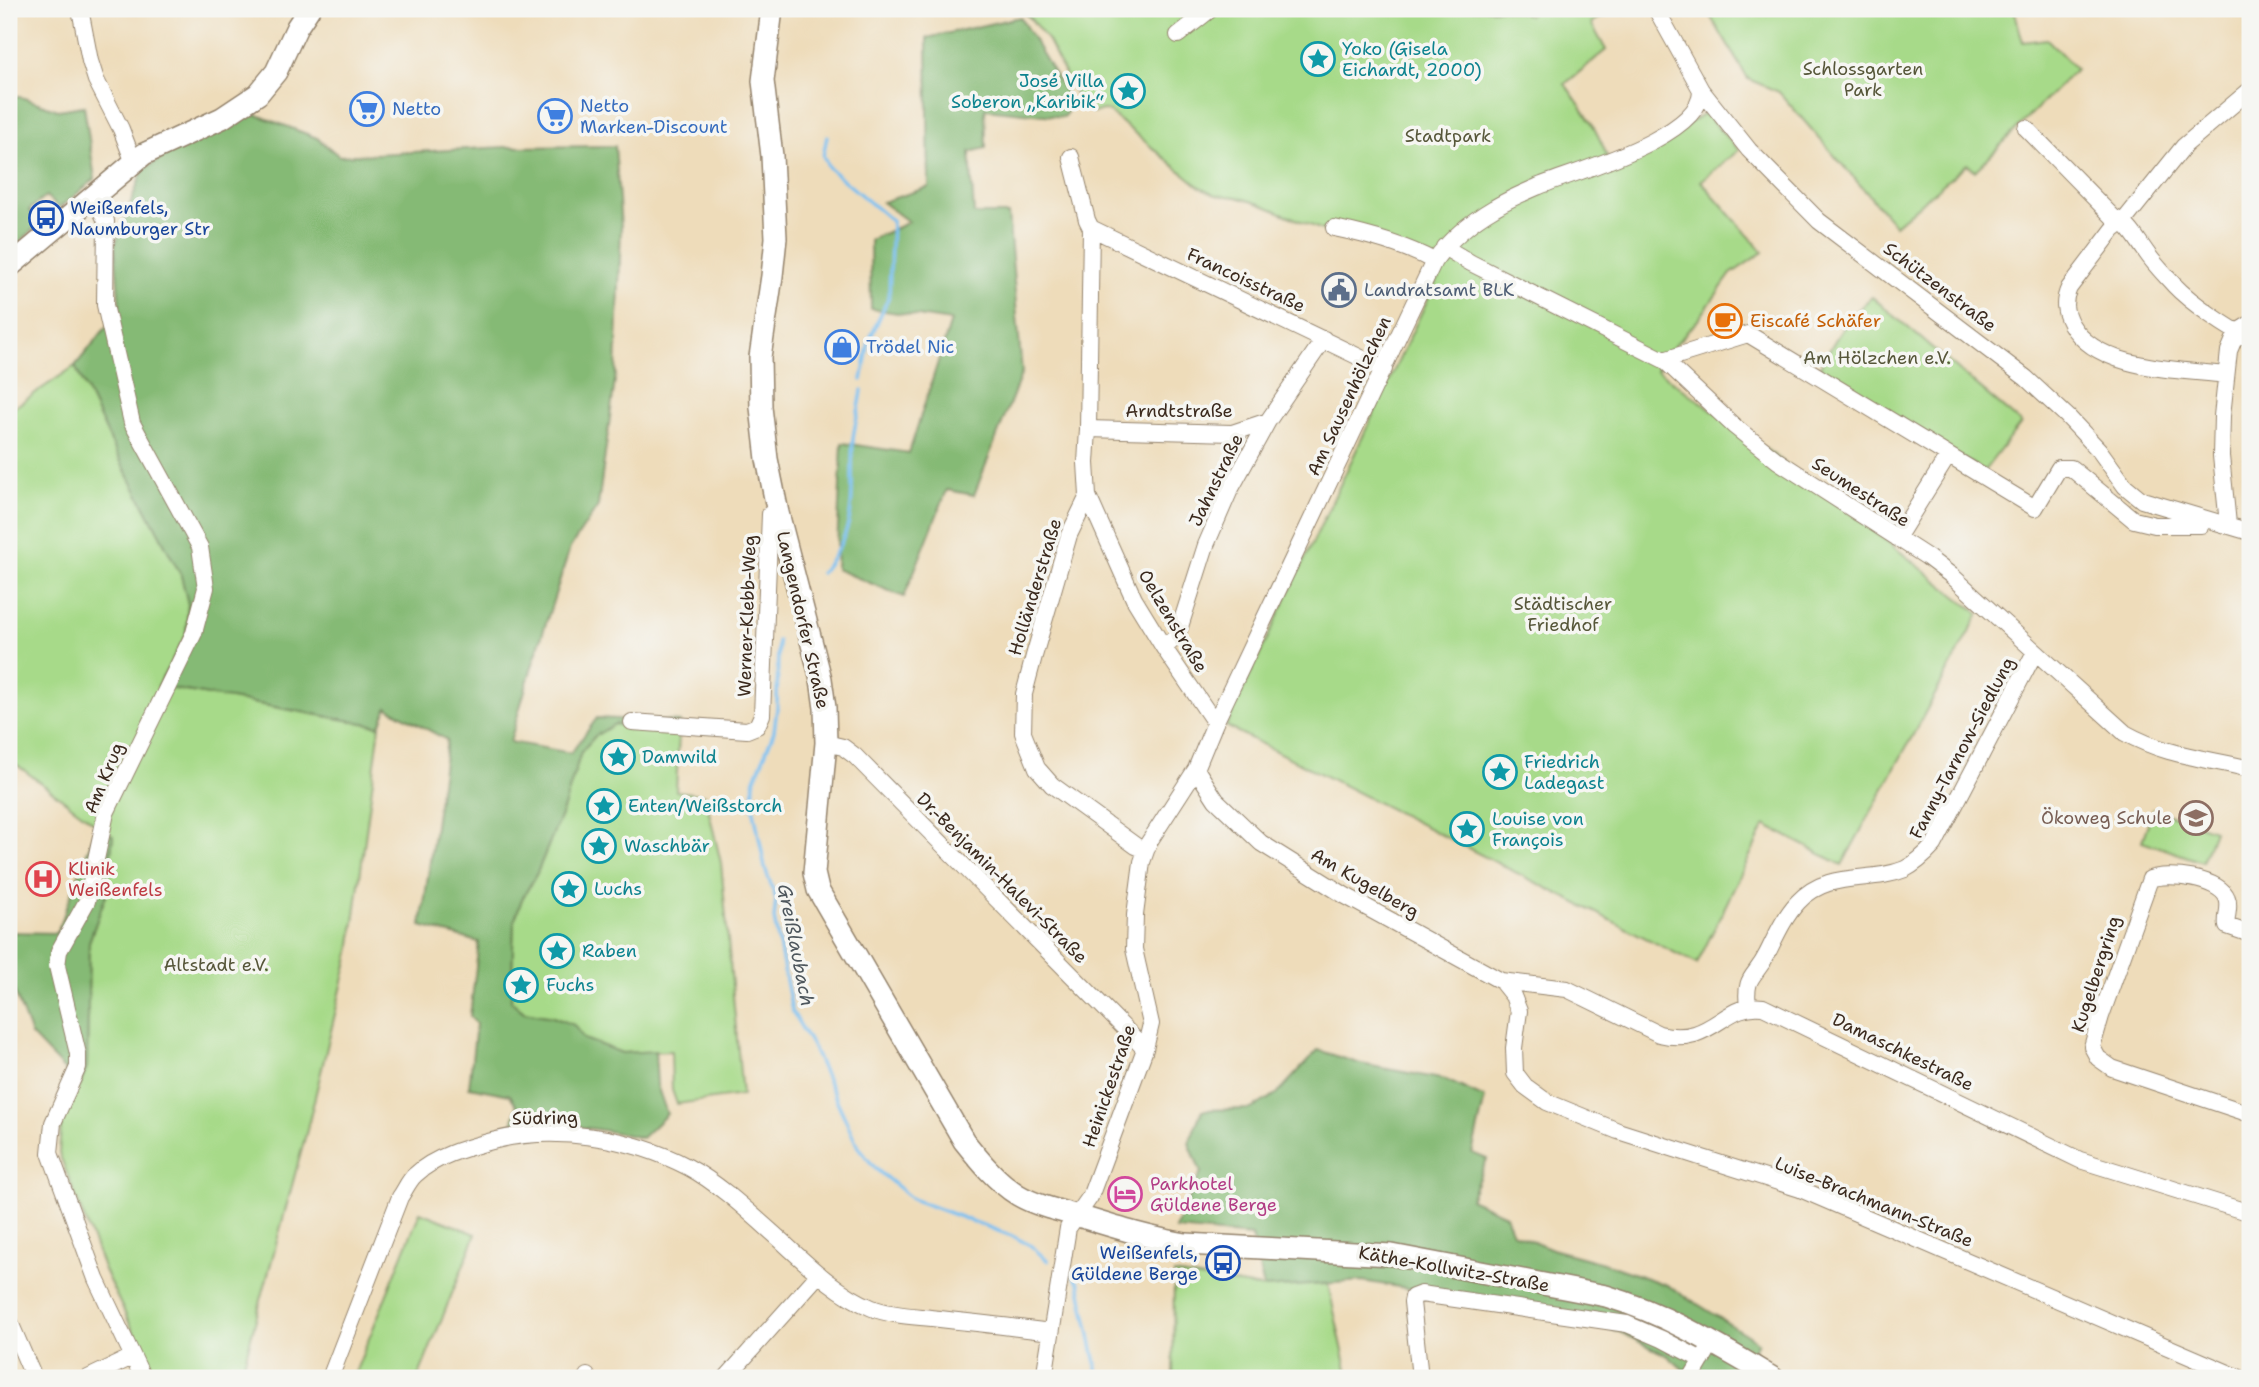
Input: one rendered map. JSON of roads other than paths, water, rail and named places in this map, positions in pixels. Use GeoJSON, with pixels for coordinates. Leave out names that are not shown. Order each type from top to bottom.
{"type":"FeatureCollection","features":[{"type":"Feature","properties":{"kind":"main road"},"geometry":{"type":"LineString","coordinates":[[9,267],[134,163],[166,143],[222,118],[258,94],[276,72],[297,27],[309,9]]}},
{"type":"Feature","properties":{"kind":"main road","name":"Langendorfer Straße"},"geometry":{"type":"LineString","coordinates":[[772,9],[763,81],[772,156],[776,237],[760,357],[763,433],[778,513],[821,680],[825,708],[826,743],[814,864],[818,890],[964,1142],[993,1175],[1018,1194],[1076,1216]]}},
{"type":"Feature","properties":{"kind":"main road","name":"Käthe-Kollwitz-Straße"},"geometry":{"type":"LineString","coordinates":[[1076,1216],[1167,1241],[1209,1246],[1317,1249],[1392,1255],[1579,1291],[1636,1305],[1713,1342],[1773,1378]]}},
{"type":"Feature","properties":{"kind":"street"},"geometry":{"type":"LineString","coordinates":[[80,9],[96,80],[121,129],[134,163]]}},
{"type":"Feature","properties":{"kind":"street"},"geometry":{"type":"LineString","coordinates":[[1178,35],[1211,9]]}},
{"type":"Feature","properties":{"kind":"street","name":"Schützenstraße"},"geometry":{"type":"LineString","coordinates":[[1656,9],[1701,90],[1749,150],[1819,220],[2026,378],[2067,416],[2099,450],[2125,486],[2142,500],[2250,532]]}},
{"type":"Feature","properties":{"kind":"street","name":"Am Sausenhölzchen"},"geometry":{"type":"LineString","coordinates":[[1196,769],[1215,723],[1434,261],[1444,247],[1462,230],[1494,208],[1539,187],[1622,157],[1659,138],[1698,107],[1701,90]]}},
{"type":"Feature","properties":{"kind":"street"},"geometry":{"type":"LineString","coordinates":[[2226,375],[2131,363],[2102,353],[2074,329],[2068,318],[2064,298],[2113,230],[2123,222],[2184,146],[2250,90]]}},
{"type":"Feature","properties":{"kind":"street"},"geometry":{"type":"LineString","coordinates":[[1664,360],[1748,334],[2035,508],[2059,468],[2071,468],[2134,520],[2155,525],[2228,524],[2221,456],[2222,416],[2229,351],[2246,332],[2177,288],[2123,222],[2113,217],[2026,128]]}},
{"type":"Feature","properties":{"kind":"street","name":"Holländerstraße"},"geometry":{"type":"LineString","coordinates":[[1071,157],[1091,228],[1086,463],[1088,496],[1069,535],[1034,656],[1024,694],[1023,733],[1037,768],[1052,785],[1136,846],[1146,850]]}},
{"type":"Feature","properties":{"kind":"street","name":"Am Krug"},"geometry":{"type":"LineString","coordinates":[[94,196],[106,220],[105,305],[132,423],[200,547],[206,588],[194,633],[106,813],[87,901],[59,951],[57,967],[78,1054],[78,1067],[53,1123],[50,1153],[96,1279],[143,1378]]}},
{"type":"Feature","properties":{"kind":"street","name":"Francoisstraße"},"geometry":{"type":"LineString","coordinates":[[1091,228],[1384,369]]}},
{"type":"Feature","properties":{"kind":"street"},"geometry":{"type":"LineString","coordinates":[[1334,228],[1366,234],[1418,252],[1434,261]]}},
{"type":"Feature","properties":{"kind":"street","name":"Seumestraße"},"geometry":{"type":"LineString","coordinates":[[1444,247],[1664,360],[1734,426],[1778,461],[1952,576],[2125,733],[2146,745],[2171,753],[2250,769]]}},
{"type":"Feature","properties":{"kind":"street","name":"Jahnstraße"},"geometry":{"type":"LineString","coordinates":[[1164,648],[1177,636],[1206,545],[1229,492],[1268,421],[1324,339]]}},
{"type":"Feature","properties":{"kind":"street","name":"Arndtstraße"},"geometry":{"type":"LineString","coordinates":[[1088,429],[1232,433],[1268,421]]}},
{"type":"Feature","properties":{"kind":"street"},"geometry":{"type":"LineString","coordinates":[[1897,538],[1948,456]]}},
{"type":"Feature","properties":{"kind":"street","name":"Oelzenstraße"},"geometry":{"type":"LineString","coordinates":[[1088,496],[1134,598],[1215,723]]}},
{"type":"Feature","properties":{"kind":"street","name":"Werner-Klebb-Weg"},"geometry":{"type":"LineString","coordinates":[[632,722],[747,730],[757,726],[762,715],[770,514],[778,513]]}},
{"type":"Feature","properties":{"kind":"street","name":"Fanny-Tarnow-Siedlung"},"geometry":{"type":"LineString","coordinates":[[1748,1007],[1746,989],[1749,978],[1765,958],[1782,922],[1798,901],[1822,884],[1903,869],[1922,859],[1934,845],[2035,652]]}},
{"type":"Feature","properties":{"kind":"street","name":"Dr.-Benjamin-Halevi-Straße"},"geometry":{"type":"LineString","coordinates":[[826,743],[843,747],[855,756],[1145,1049]]}},
{"type":"Feature","properties":{"kind":"street","name":"Heinickestraße"},"geometry":{"type":"LineString","coordinates":[[1076,1216],[1090,1197],[1145,1049],[1151,1024],[1134,949],[1135,915],[1146,850],[1196,769]]}},
{"type":"Feature","properties":{"kind":"street","name":"Am Kugelberg"},"geometry":{"type":"LineString","coordinates":[[1196,769],[1216,800],[1261,843],[1344,895],[1501,981],[1542,988]]}},
{"type":"Feature","properties":{"kind":"street","name":"Kugelbergring"},"geometry":{"type":"LineString","coordinates":[[2250,934],[2227,926],[2227,896],[2216,886],[2180,877],[2161,876],[2150,879],[2092,1047],[2098,1058],[2112,1068],[2250,1114]]}},
{"type":"Feature","properties":{"kind":"street"},"geometry":{"type":"LineString","coordinates":[[1501,981],[1513,996],[1519,1011]]}},
{"type":"Feature","properties":{"kind":"street"},"geometry":{"type":"LineString","coordinates":[[1519,1011],[1527,999],[1542,988],[1567,989],[1659,1034],[1673,1038],[1702,1033],[1748,1007]]}},
{"type":"Feature","properties":{"kind":"street","name":"Damaschkestraße"},"geometry":{"type":"LineString","coordinates":[[1748,1007],[1763,1007],[1799,1023],[2080,1160],[2250,1213]]}},
{"type":"Feature","properties":{"kind":"street","name":"Luise-Brachmann-Straße"},"geometry":{"type":"LineString","coordinates":[[1519,1011],[1514,1048],[1515,1073],[1525,1086],[1548,1102],[1619,1131],[1800,1189],[2240,1378]]}},
{"type":"Feature","properties":{"kind":"street","name":"Südring"},"geometry":{"type":"LineString","coordinates":[[330,1378],[401,1197],[414,1175],[453,1153],[498,1139],[524,1135],[573,1135],[631,1145],[656,1152],[690,1168],[739,1203],[820,1275],[841,1291],[873,1308],[915,1316],[1050,1332]]}},
{"type":"Feature","properties":{"kind":"street"},"geometry":{"type":"LineString","coordinates":[[1044,1378],[1069,1228],[1076,1216]]}},
{"type":"Feature","properties":{"kind":"street"},"geometry":{"type":"LineString","coordinates":[[726,1378],[820,1275]]}},
{"type":"Feature","properties":{"kind":"street"},"geometry":{"type":"LineString","coordinates":[[1420,1378],[1412,1297],[1421,1294],[1627,1324],[1702,1360]]}},
{"type":"Feature","properties":{"kind":"street"},"geometry":{"type":"LineString","coordinates":[[9,1320],[34,1378]]}},
{"type":"Feature","properties":{"kind":"street"},"geometry":{"type":"LineString","coordinates":[[1691,1378],[1713,1342]]}},
{"type":"Feature","properties":{"kind":"street"},"geometry":{"type":"LineString","coordinates":[[89,1378],[132,1357]]}},
{"type":"Feature","properties":{"kind":"waterway","name":"Greißlaubach"},"geometry":{"type":"LineString","coordinates":[[827,136],[823,156],[829,168],[892,221],[889,296],[869,341],[862,380]]}},
{"type":"Feature","properties":{"kind":"waterway","name":"Greißlaubach"},"geometry":{"type":"LineString","coordinates":[[821,573],[843,539],[848,524],[852,494],[853,439],[862,390]]}},
{"type":"Feature","properties":{"kind":"waterway","name":"Greißlaubach"},"geometry":{"type":"LineString","coordinates":[[778,641],[774,731],[754,782],[753,806],[765,868],[776,899],[774,919],[792,1011],[812,1046],[858,1147],[876,1169],[912,1199],[1012,1236],[1030,1245],[1048,1261]]}},
{"type":"Feature","properties":{"kind":"waterway","name":"Greißlaubach"},"geometry":{"type":"LineString","coordinates":[[1069,1270],[1079,1283],[1099,1378]]}},
{"type":"Feature","properties":{"kind":"place","name":"Yoko (Gisela Eichardt, 2000)"},"geometry":{"type":"Point","coordinates":[1318,59]}},
{"type":"Feature","properties":{"kind":"place","name":"José Villa Soberon „Karibik“"},"geometry":{"type":"Point","coordinates":[1128,91]}},
{"type":"Feature","properties":{"kind":"place","name":"Netto"},"geometry":{"type":"Point","coordinates":[367,109]}},
{"type":"Feature","properties":{"kind":"place","name":"Netto Marken-Discount"},"geometry":{"type":"Point","coordinates":[555,116]}},
{"type":"Feature","properties":{"kind":"place","name":"Weißenfels, Naumburger Str"},"geometry":{"type":"Point","coordinates":[46,218]}},
{"type":"Feature","properties":{"kind":"place","name":"Landratsamt BLK"},"geometry":{"type":"Point","coordinates":[1339,290]}},
{"type":"Feature","properties":{"kind":"place","name":"Eiscafé Schäfer"},"geometry":{"type":"Point","coordinates":[1725,321]}},
{"type":"Feature","properties":{"kind":"place","name":"Trödel Nic"},"geometry":{"type":"Point","coordinates":[842,347]}},
{"type":"Feature","properties":{"kind":"place","name":"Damwild"},"geometry":{"type":"Point","coordinates":[618,757]}},
{"type":"Feature","properties":{"kind":"place","name":"Friedrich Ladegast"},"geometry":{"type":"Point","coordinates":[1500,772]}},
{"type":"Feature","properties":{"kind":"place","name":"Enten/Weißstorch"},"geometry":{"type":"Point","coordinates":[604,806]}},
{"type":"Feature","properties":{"kind":"place","name":"Ökoweg Schule"},"geometry":{"type":"Point","coordinates":[2196,818]}},
{"type":"Feature","properties":{"kind":"place","name":"Louise von François"},"geometry":{"type":"Point","coordinates":[1467,829]}},
{"type":"Feature","properties":{"kind":"place","name":"Waschbär"},"geometry":{"type":"Point","coordinates":[599,846]}},
{"type":"Feature","properties":{"kind":"place","name":"Klinik Weißenfels"},"geometry":{"type":"Point","coordinates":[43,879]}},
{"type":"Feature","properties":{"kind":"place","name":"Luchs"},"geometry":{"type":"Point","coordinates":[569,889]}},
{"type":"Feature","properties":{"kind":"place","name":"Raben"},"geometry":{"type":"Point","coordinates":[557,951]}},
{"type":"Feature","properties":{"kind":"place","name":"Fuchs"},"geometry":{"type":"Point","coordinates":[521,985]}},
{"type":"Feature","properties":{"kind":"place","name":"Parkhotel Güldene Berge"},"geometry":{"type":"Point","coordinates":[1125,1194]}},
{"type":"Feature","properties":{"kind":"place","name":"Weißenfels, Güldene Berge"},"geometry":{"type":"Point","coordinates":[1223,1263]}},
{"type":"Feature","properties":{"kind":"park label","name":"Schlossgarten Park"},"geometry":{"type":"Point","coordinates":[1863,79]}},
{"type":"Feature","properties":{"kind":"park label","name":"Stadtpark"},"geometry":{"type":"Point","coordinates":[1448,136]}},
{"type":"Feature","properties":{"kind":"park label","name":"Am Hölzchen e.V."},"geometry":{"type":"Point","coordinates":[1877,358]}},
{"type":"Feature","properties":{"kind":"park label","name":"Städtischer Friedhof"},"geometry":{"type":"Point","coordinates":[1563,614]}},
{"type":"Feature","properties":{"kind":"park label","name":"Altstadt e.V."},"geometry":{"type":"Point","coordinates":[216,965]}}]}
